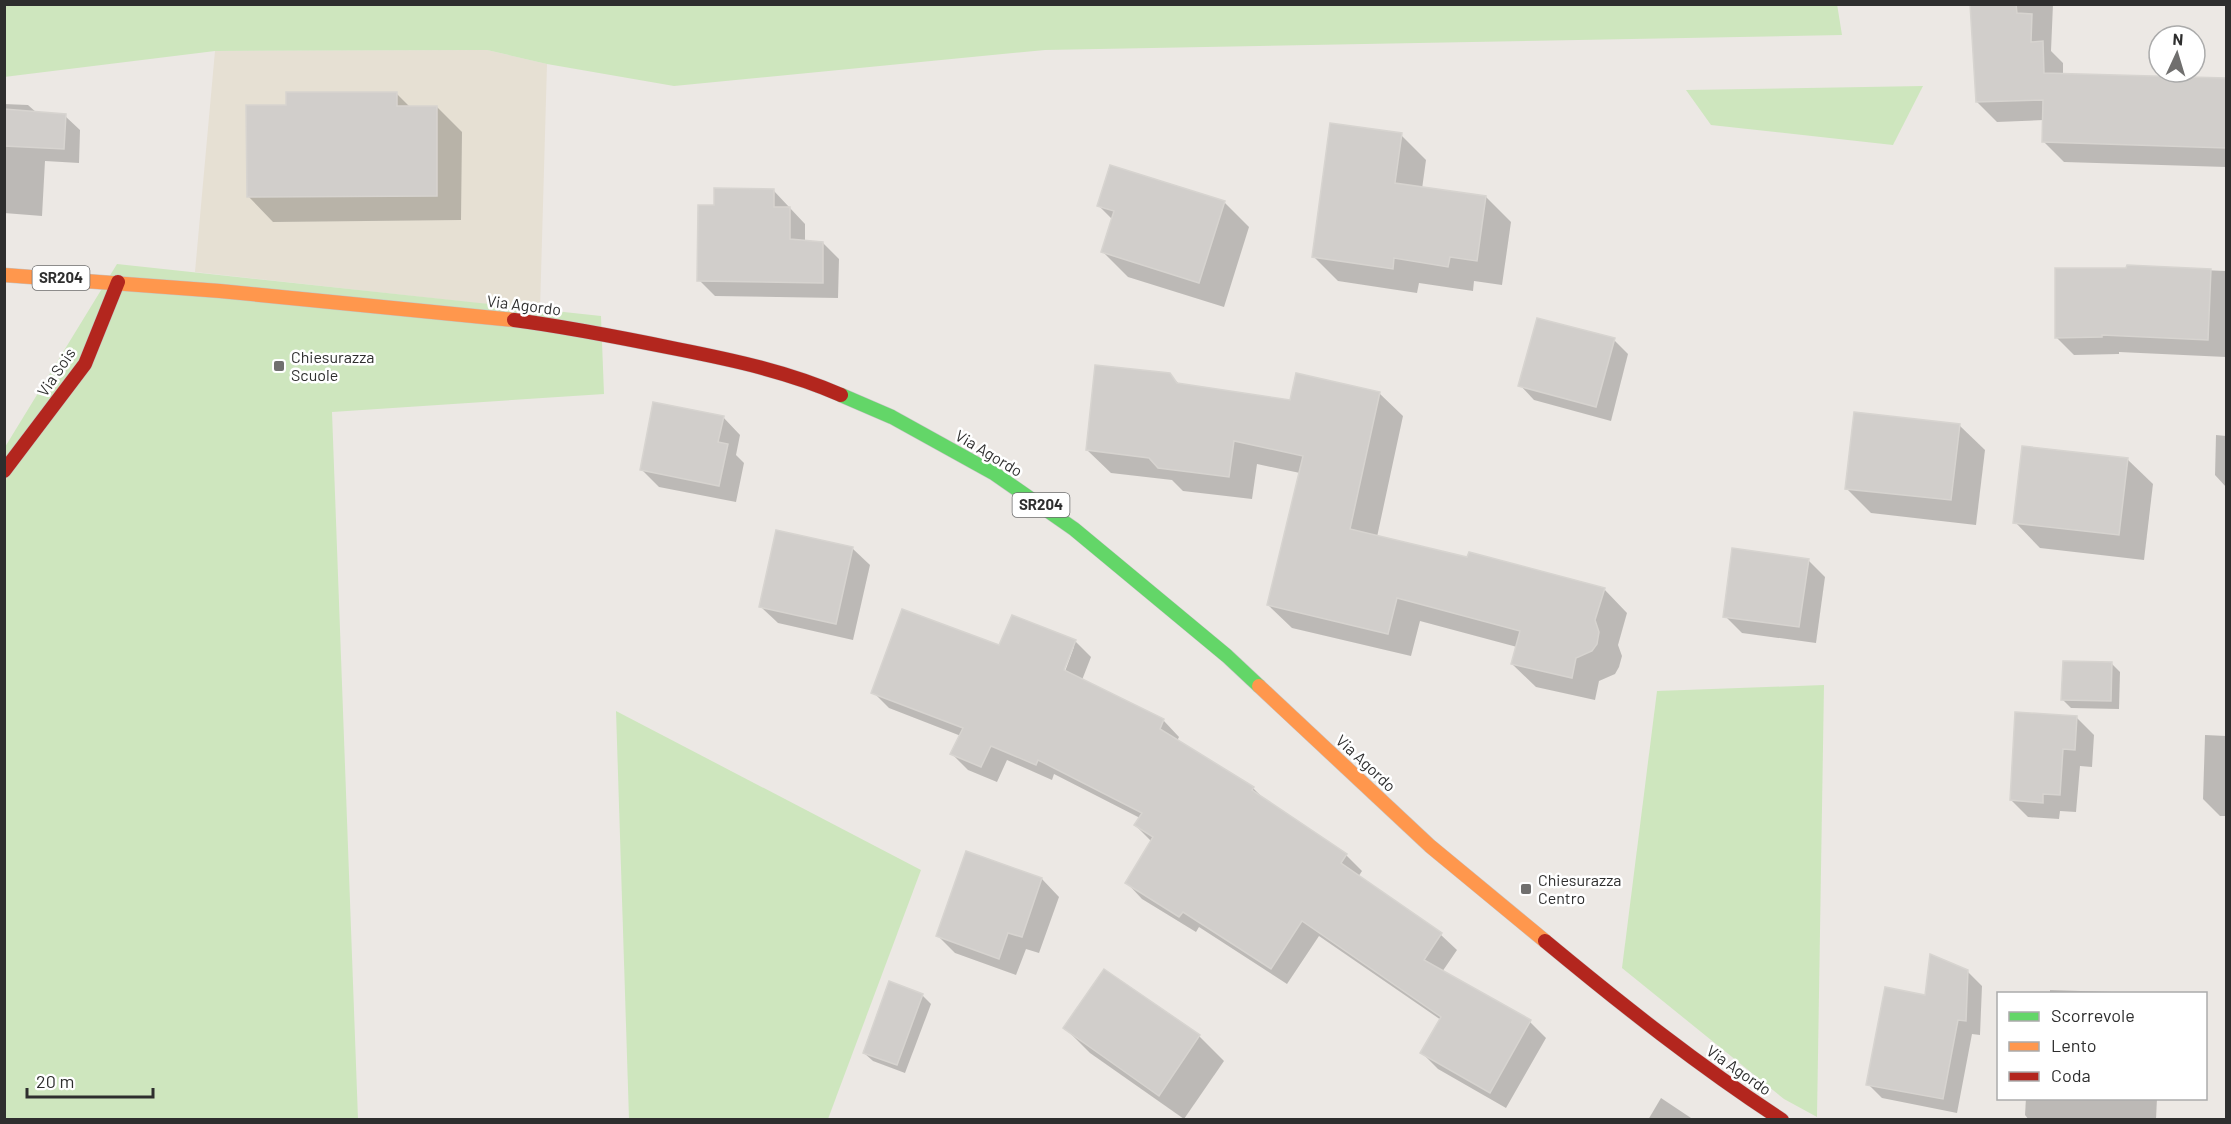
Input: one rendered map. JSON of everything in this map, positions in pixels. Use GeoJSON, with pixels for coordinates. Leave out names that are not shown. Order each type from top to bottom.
{"type":"FeatureCollection","features":[{"type":"Feature","properties":{"kind":"main road","name":"SR204"},"geometry":{"type":"LineString","coordinates":[[4,275],[118,282]]}},
{"type":"Feature","properties":{"kind":"main road","name":"Via Sois"},"geometry":{"type":"LineString","coordinates":[[4,471],[85,364],[118,282]]}},
{"type":"Feature","properties":{"kind":"main road","name":"Via Agordo"},"geometry":{"type":"LineString","coordinates":[[118,282],[496,318],[580,329],[708,354],[774,371],[833,391],[892,417],[995,474],[1074,529],[1227,656],[1430,846],[1617,1000],[1736,1090],[1782,1119]]}},
{"type":"Feature","properties":{"kind":"shaded area"},"geometry":{"type":"Polygon","coordinates":[[[487,50],[547,64],[540,310],[195,272],[215,51],[487,50]]]}},
{"type":"Feature","properties":{"kind":"green space"},"geometry":{"type":"Polygon","coordinates":[[[5,4],[1837,4],[1842,35],[1045,50],[674,86],[547,64],[487,50],[215,51],[4,77],[5,4]]]}},
{"type":"Feature","properties":{"kind":"green space"},"geometry":{"type":"Polygon","coordinates":[[[1923,86],[1893,145],[1711,125],[1686,90],[1923,86]]]}},
{"type":"Feature","properties":{"kind":"green space"},"geometry":{"type":"Polygon","coordinates":[[[117,264],[601,316],[604,394],[332,412],[358,1119],[5,1120],[5,447],[117,264]]]}},
{"type":"Feature","properties":{"kind":"green space"},"geometry":{"type":"Polygon","coordinates":[[[1824,685],[1817,1117],[1784,1099],[1622,968],[1657,691],[1824,685]]]}},
{"type":"Feature","properties":{"kind":"green space"},"geometry":{"type":"Polygon","coordinates":[[[616,711],[921,870],[828,1119],[629,1119],[616,711]]]}},
{"type":"Feature","properties":{"kind":"building"},"geometry":{"type":"Polygon","coordinates":[[[1970,4],[2016,4],[2017,13],[2032,14],[2031,42],[2043,41],[2044,73],[2147,76],[2147,84],[2207,84],[2207,77],[2226,78],[2226,148],[2042,142],[2043,100],[1976,102],[1970,4]]]}},
{"type":"Feature","properties":{"kind":"building"},"geometry":{"type":"Polygon","coordinates":[[[286,92],[397,92],[397,106],[437,106],[437,196],[247,197],[246,105],[286,105],[286,92]]]}},
{"type":"Feature","properties":{"kind":"building"},"geometry":{"type":"Polygon","coordinates":[[[4,109],[66,114],[64,149],[4,146],[4,109]]]}},
{"type":"Feature","properties":{"kind":"building"},"geometry":{"type":"Polygon","coordinates":[[[1330,123],[1402,133],[1395,183],[1486,196],[1477,261],[1450,257],[1448,267],[1394,258],[1393,269],[1312,257],[1330,123]]]}},
{"type":"Feature","properties":{"kind":"building"},"geometry":{"type":"Polygon","coordinates":[[[1110,165],[1225,201],[1199,283],[1101,252],[1114,211],[1097,206],[1110,165]]]}},
{"type":"Feature","properties":{"kind":"building"},"geometry":{"type":"Polygon","coordinates":[[[714,188],[774,189],[774,207],[790,207],[790,239],[823,242],[823,283],[697,281],[698,205],[714,205],[714,188]]]}},
{"type":"Feature","properties":{"kind":"building"},"geometry":{"type":"Polygon","coordinates":[[[2127,265],[2211,269],[2208,340],[2102,335],[2102,337],[2055,338],[2055,268],[2126,268],[2127,265]]]}},
{"type":"Feature","properties":{"kind":"building"},"geometry":{"type":"Polygon","coordinates":[[[1537,318],[1615,338],[1596,407],[1518,386],[1537,318]]]}},
{"type":"Feature","properties":{"kind":"building"},"geometry":{"type":"Polygon","coordinates":[[[1095,365],[1170,373],[1177,383],[1290,400],[1296,373],[1380,392],[1350,529],[1467,557],[1469,552],[1605,588],[1595,620],[1599,632],[1597,644],[1592,651],[1576,658],[1572,678],[1511,664],[1520,631],[1397,598],[1388,634],[1267,605],[1303,456],[1234,441],[1229,477],[1158,468],[1149,458],[1086,450],[1095,365]]]}},
{"type":"Feature","properties":{"kind":"building"},"geometry":{"type":"Polygon","coordinates":[[[653,402],[724,416],[718,442],[728,444],[719,486],[640,470],[653,402]]]}},
{"type":"Feature","properties":{"kind":"building"},"geometry":{"type":"Polygon","coordinates":[[[1854,412],[1960,424],[1951,500],[1845,489],[1854,412]]]}},
{"type":"Feature","properties":{"kind":"building"},"geometry":{"type":"Polygon","coordinates":[[[2022,446],[2128,458],[2119,535],[2013,523],[2022,446]]]}},
{"type":"Feature","properties":{"kind":"building"},"geometry":{"type":"Polygon","coordinates":[[[776,530],[853,547],[836,624],[759,607],[776,530]]]}},
{"type":"Feature","properties":{"kind":"building"},"geometry":{"type":"Polygon","coordinates":[[[1732,548],[1809,559],[1799,627],[1723,617],[1732,548]]]}},
{"type":"Feature","properties":{"kind":"building"},"geometry":{"type":"Polygon","coordinates":[[[902,609],[999,645],[1012,615],[1076,640],[1064,670],[1164,719],[1160,729],[1254,787],[1252,790],[1347,854],[1341,863],[1442,933],[1424,960],[1531,1020],[1490,1093],[1420,1053],[1441,1017],[1302,921],[1271,969],[1183,912],[1179,917],[1125,883],[1153,837],[1134,825],[1142,813],[1038,760],[1036,765],[991,746],[981,767],[950,754],[963,728],[871,693],[902,609]]]}},
{"type":"Feature","properties":{"kind":"building"},"geometry":{"type":"Polygon","coordinates":[[[2063,661],[2112,662],[2111,701],[2061,700],[2063,661]]]}},
{"type":"Feature","properties":{"kind":"building"},"geometry":{"type":"Polygon","coordinates":[[[2015,712],[2077,716],[2075,750],[2063,749],[2060,795],[2043,794],[2043,803],[2010,800],[2015,712]]]}},
{"type":"Feature","properties":{"kind":"building"},"geometry":{"type":"Polygon","coordinates":[[[966,851],[1042,878],[1022,937],[1008,933],[999,959],[936,936],[966,851]]]}},
{"type":"Feature","properties":{"kind":"building"},"geometry":{"type":"Polygon","coordinates":[[[1930,954],[1968,970],[1966,1021],[1958,1020],[1943,1099],[1866,1085],[1885,987],[1925,995],[1930,954]]]}},
{"type":"Feature","properties":{"kind":"building"},"geometry":{"type":"Polygon","coordinates":[[[1104,969],[1200,1035],[1159,1096],[1063,1028],[1104,969]]]}},
{"type":"Feature","properties":{"kind":"building"},"geometry":{"type":"Polygon","coordinates":[[[889,981],[923,994],[897,1065],[863,1053],[889,981]]]}},
{"type":"Feature","properties":{"kind":"traffic: fast"},"geometry":{"type":"LineString","coordinates":[[841,395],[892,417],[995,474],[1074,529],[1227,656],[1259,686]]}},
{"type":"Feature","properties":{"kind":"traffic: slow"},"geometry":{"type":"LineString","coordinates":[[4,275],[220,291],[514,320]]}},
{"type":"Feature","properties":{"kind":"traffic: slow"},"geometry":{"type":"LineString","coordinates":[[1259,686],[1430,846],[1545,941]]}},
{"type":"Feature","properties":{"kind":"traffic: jam"},"geometry":{"type":"LineString","coordinates":[[4,471],[85,364],[118,282]]}},
{"type":"Feature","properties":{"kind":"traffic: jam"},"geometry":{"type":"LineString","coordinates":[[514,320],[596,333],[740,362],[781,373],[841,395]]}},
{"type":"Feature","properties":{"kind":"traffic: jam"},"geometry":{"type":"LineString","coordinates":[[1545,941],[1661,1034],[1782,1120]]}},
{"type":"Feature","properties":{"kind":"place","name":"Chiesurazza Scuole"},"geometry":{"type":"Point","coordinates":[279,366]}},
{"type":"Feature","properties":{"kind":"place","name":"Chiesurazza Centro"},"geometry":{"type":"Point","coordinates":[1526,889]}}]}
